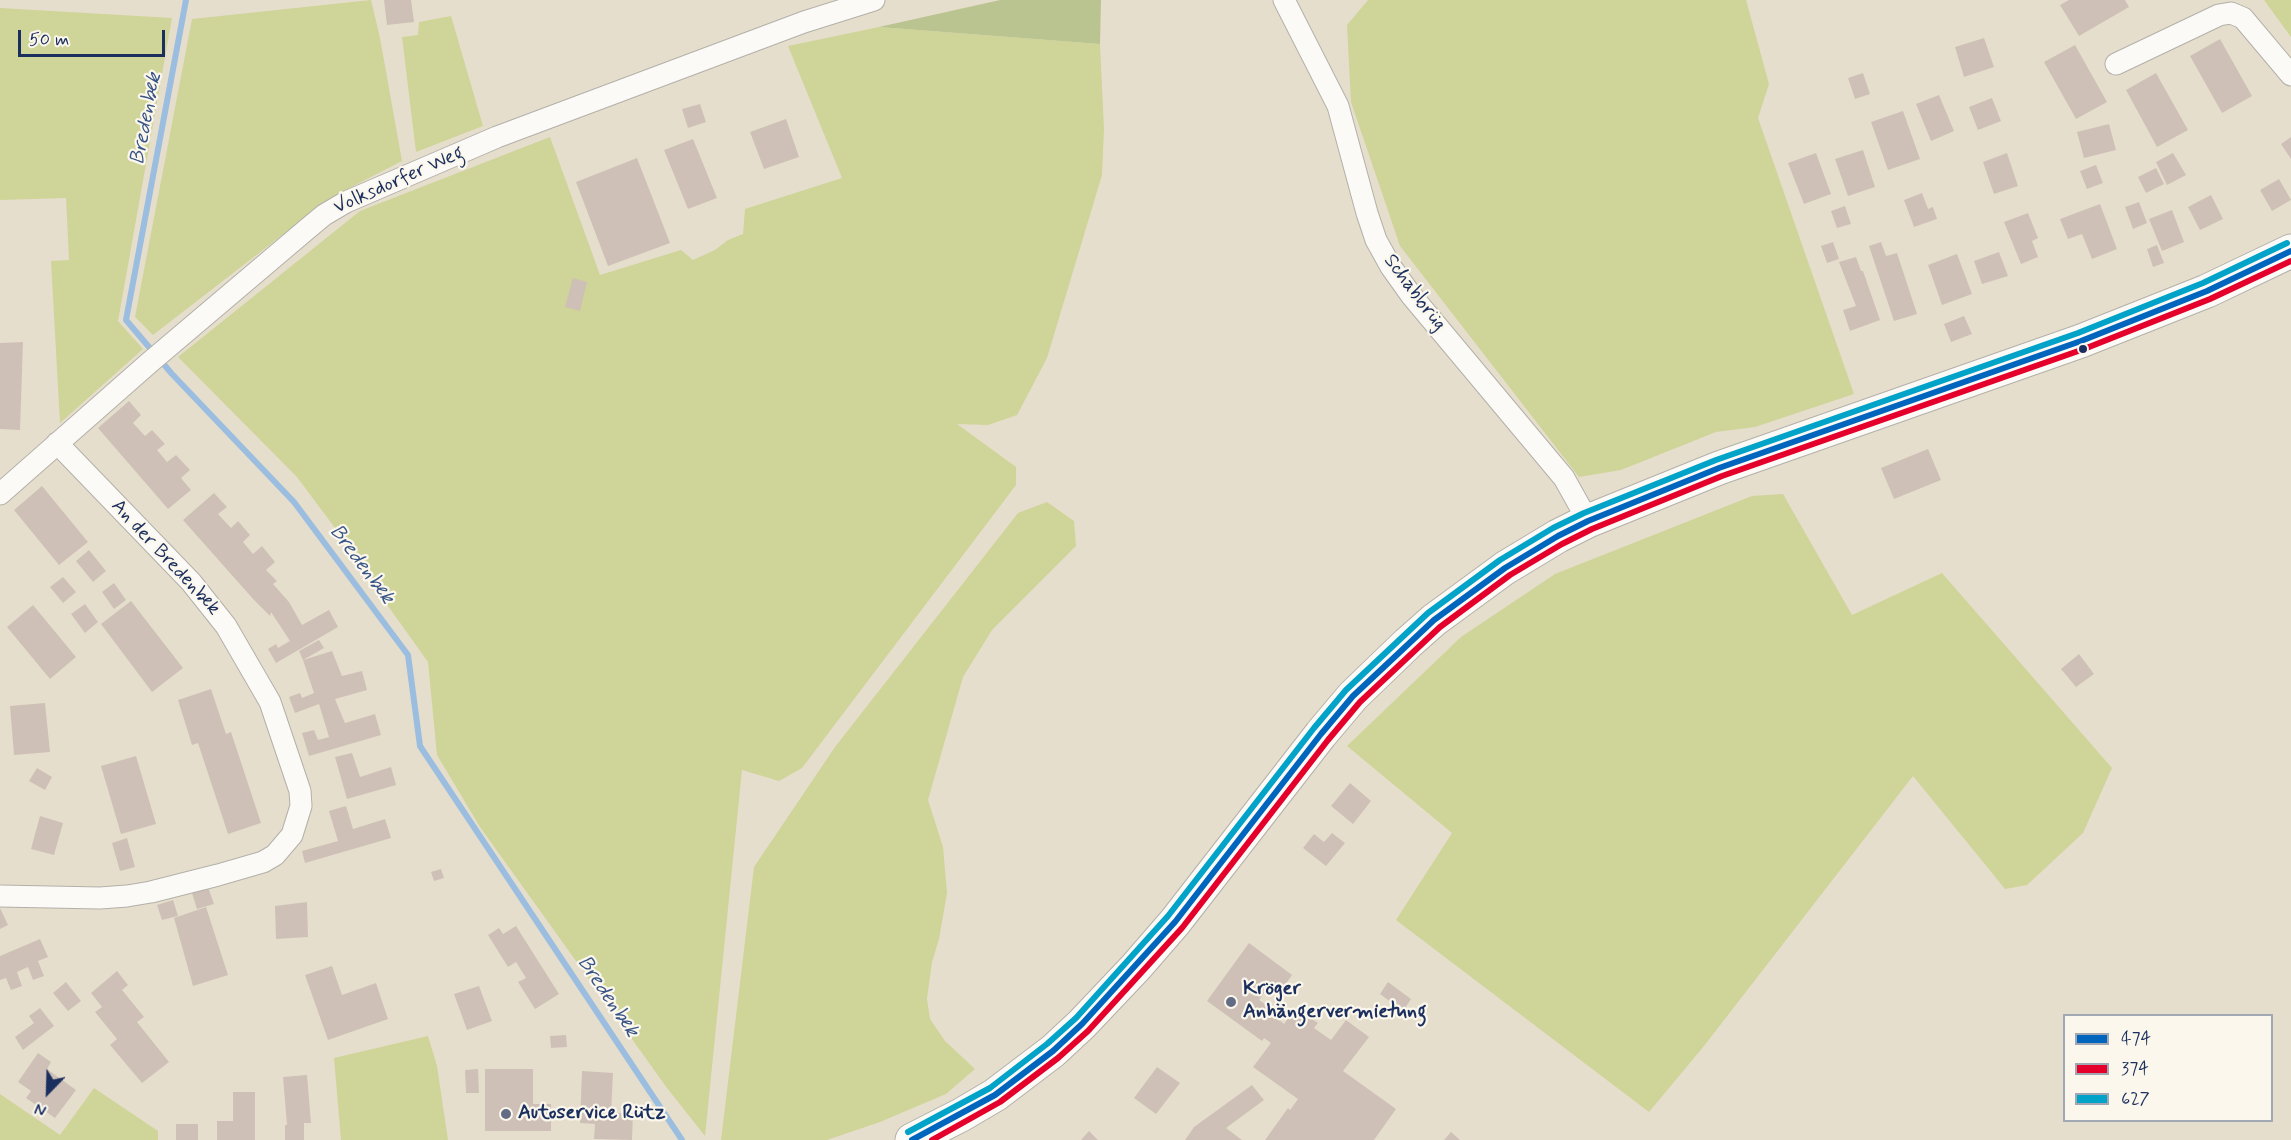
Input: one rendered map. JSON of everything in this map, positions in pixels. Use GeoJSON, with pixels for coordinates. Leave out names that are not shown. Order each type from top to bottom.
{"type":"FeatureCollection","features":[{"type":"Feature","properties":{"kind":"main road"},"geometry":{"type":"LineString","coordinates":[[912,1140],[995,1095],[1053,1052],[1082,1024],[1136,968],[1175,922],[1353,696],[1408,642],[1497,574],[1558,536],[1588,521],[1719,468],[2081,341],[2207,291],[2291,251]]}},
{"type":"Feature","properties":{"kind":"street","name":"Volksdorfer Weg"},"geometry":{"type":"LineString","coordinates":[[0,494],[156,356],[315,222],[345,202],[497,137],[804,22],[874,0]]}},
{"type":"Feature","properties":{"kind":"street","name":"Schabbrüg"},"geometry":{"type":"LineString","coordinates":[[1284,0],[1338,106],[1366,213],[1376,240],[1391,267],[1564,478],[1588,521]]}},
{"type":"Feature","properties":{"kind":"street"},"geometry":{"type":"LineString","coordinates":[[2116,64],[2219,15],[2231,13],[2243,18],[2291,75]]}},
{"type":"Feature","properties":{"kind":"street","name":"An der Bredenbek"},"geometry":{"type":"LineString","coordinates":[[0,896],[100,898],[127,896],[151,892],[263,862],[275,855],[292,835],[301,806],[300,791],[270,702],[226,626],[191,582],[57,443]]}},
{"type":"Feature","properties":{"kind":"green space"},"geometry":{"type":"Polygon","coordinates":[[[371,0],[402,161],[330,198],[153,335],[135,317],[192,19],[371,0]]]}},
{"type":"Feature","properties":{"kind":"green space"},"geometry":{"type":"Polygon","coordinates":[[[1000,0],[1101,0],[1100,44],[879,27],[1000,0]]]}},
{"type":"Feature","properties":{"kind":"green space"},"geometry":{"type":"Polygon","coordinates":[[[1368,0],[1746,0],[1769,84],[1758,118],[1854,394],[1755,427],[1716,432],[1621,470],[1579,477],[1400,246],[1351,102],[1347,25],[1368,0]]]}},
{"type":"Feature","properties":{"kind":"green space"},"geometry":{"type":"Polygon","coordinates":[[[2264,0],[2291,0],[2291,37],[2264,0]]]}},
{"type":"Feature","properties":{"kind":"green space"},"geometry":{"type":"Polygon","coordinates":[[[0,8],[172,18],[118,321],[143,349],[60,423],[51,261],[69,260],[66,198],[0,200],[0,8]]]}},
{"type":"Feature","properties":{"kind":"green space"},"geometry":{"type":"Polygon","coordinates":[[[451,16],[483,126],[416,152],[402,37],[418,35],[419,22],[451,16]]]}},
{"type":"Feature","properties":{"kind":"green space"},"geometry":{"type":"Polygon","coordinates":[[[879,27],[1100,44],[1104,129],[1102,175],[1047,358],[1017,415],[988,425],[957,424],[1016,467],[1016,485],[802,768],[779,781],[742,770],[705,1136],[667,1088],[480,827],[437,755],[428,662],[297,477],[178,357],[360,211],[550,137],[600,275],[681,250],[693,260],[715,250],[728,240],[743,234],[745,209],[842,178],[788,46],[879,27]]]}},
{"type":"Feature","properties":{"kind":"green space"},"geometry":{"type":"Polygon","coordinates":[[[1783,494],[1852,615],[1942,573],[2112,768],[2083,833],[2027,885],[2005,889],[1913,776],[1704,1046],[1649,1112],[1396,920],[1452,833],[1347,746],[1461,637],[1555,574],[1752,496],[1783,494]]]}},
{"type":"Feature","properties":{"kind":"green space"},"geometry":{"type":"Polygon","coordinates":[[[1047,502],[1074,521],[1076,546],[992,630],[963,677],[928,800],[943,847],[947,893],[939,939],[932,962],[927,999],[930,1019],[945,1041],[975,1069],[946,1094],[880,1122],[827,1140],[721,1140],[754,867],[835,747],[1018,513],[1047,502]]]}},
{"type":"Feature","properties":{"kind":"green space"},"geometry":{"type":"Polygon","coordinates":[[[428,1036],[437,1066],[448,1140],[341,1140],[334,1058],[428,1036]]]}},
{"type":"Feature","properties":{"kind":"green space"},"geometry":{"type":"Polygon","coordinates":[[[94,1088],[158,1131],[158,1140],[0,1140],[0,1094],[60,1135],[94,1088]]]}},
{"type":"Feature","properties":{"kind":"building"},"geometry":{"type":"Polygon","coordinates":[[[384,0],[411,0],[414,22],[387,25],[384,0]]]}},
{"type":"Feature","properties":{"kind":"building"},"geometry":{"type":"Polygon","coordinates":[[[2069,0],[2125,0],[2129,7],[2079,36],[2060,5],[2069,0]]]}},
{"type":"Feature","properties":{"kind":"building"},"geometry":{"type":"Polygon","coordinates":[[[1984,38],[1994,67],[1964,77],[1955,47],[1984,38]]]}},
{"type":"Feature","properties":{"kind":"building"},"geometry":{"type":"Polygon","coordinates":[[[2220,39],[2252,96],[2222,113],[2190,56],[2220,39]]]}},
{"type":"Feature","properties":{"kind":"building"},"geometry":{"type":"Polygon","coordinates":[[[2075,45],[2107,102],[2076,119],[2044,62],[2075,45]]]}},
{"type":"Feature","properties":{"kind":"building"},"geometry":{"type":"Polygon","coordinates":[[[1863,73],[1870,94],[1855,99],[1848,78],[1863,73]]]}},
{"type":"Feature","properties":{"kind":"building"},"geometry":{"type":"Polygon","coordinates":[[[2156,73],[2188,130],[2157,147],[2126,90],[2156,73]]]}},
{"type":"Feature","properties":{"kind":"building"},"geometry":{"type":"Polygon","coordinates":[[[1939,95],[1954,131],[1931,141],[1916,104],[1939,95]]]}},
{"type":"Feature","properties":{"kind":"building"},"geometry":{"type":"Polygon","coordinates":[[[1992,98],[2001,121],[1978,130],[1969,107],[1992,98]]]}},
{"type":"Feature","properties":{"kind":"building"},"geometry":{"type":"Polygon","coordinates":[[[700,104],[706,122],[688,128],[682,109],[700,104]]]}},
{"type":"Feature","properties":{"kind":"building"},"geometry":{"type":"Polygon","coordinates":[[[1903,111],[1920,159],[1888,170],[1871,122],[1903,111]]]}},
{"type":"Feature","properties":{"kind":"building"},"geometry":{"type":"Polygon","coordinates":[[[786,119],[799,157],[764,169],[750,132],[786,119]]]}},
{"type":"Feature","properties":{"kind":"building"},"geometry":{"type":"Polygon","coordinates":[[[2109,124],[2116,150],[2084,158],[2077,132],[2109,124]]]}},
{"type":"Feature","properties":{"kind":"building"},"geometry":{"type":"Polygon","coordinates":[[[2291,137],[2291,159],[2281,144],[2291,137]]]}},
{"type":"Feature","properties":{"kind":"building"},"geometry":{"type":"Polygon","coordinates":[[[693,139],[717,198],[688,209],[664,150],[693,139]]]}},
{"type":"Feature","properties":{"kind":"building"},"geometry":{"type":"Polygon","coordinates":[[[1863,150],[1875,187],[1848,196],[1835,159],[1863,150]]]}},
{"type":"Feature","properties":{"kind":"building"},"geometry":{"type":"Polygon","coordinates":[[[1816,153],[1831,194],[1804,204],[1788,163],[1816,153]]]}},
{"type":"Feature","properties":{"kind":"building"},"geometry":{"type":"Polygon","coordinates":[[[2007,153],[2018,186],[1994,194],[1983,162],[2007,153]]]}},
{"type":"Feature","properties":{"kind":"building"},"geometry":{"type":"Polygon","coordinates":[[[2173,153],[2186,175],[2167,185],[2156,162],[2173,153]]]}},
{"type":"Feature","properties":{"kind":"building"},"geometry":{"type":"Polygon","coordinates":[[[637,158],[670,243],[608,266],[576,182],[637,158]]]}},
{"type":"Feature","properties":{"kind":"building"},"geometry":{"type":"Polygon","coordinates":[[[2096,165],[2103,183],[2087,189],[2080,171],[2096,165]]]}},
{"type":"Feature","properties":{"kind":"building"},"geometry":{"type":"Polygon","coordinates":[[[2156,168],[2164,184],[2146,193],[2138,177],[2156,168]]]}},
{"type":"Feature","properties":{"kind":"building"},"geometry":{"type":"Polygon","coordinates":[[[2279,179],[2291,200],[2272,211],[2260,190],[2279,179]]]}},
{"type":"Feature","properties":{"kind":"building"},"geometry":{"type":"Polygon","coordinates":[[[1922,193],[1928,209],[1933,207],[1937,219],[1914,227],[1904,200],[1922,193]]]}},
{"type":"Feature","properties":{"kind":"building"},"geometry":{"type":"Polygon","coordinates":[[[2211,195],[2223,219],[2200,230],[2188,207],[2211,195]]]}},
{"type":"Feature","properties":{"kind":"building"},"geometry":{"type":"Polygon","coordinates":[[[2139,202],[2147,223],[2133,229],[2125,207],[2139,202]]]}},
{"type":"Feature","properties":{"kind":"building"},"geometry":{"type":"Polygon","coordinates":[[[2100,204],[2117,249],[2092,259],[2082,234],[2068,239],[2060,219],[2100,204]]]}},
{"type":"Feature","properties":{"kind":"building"},"geometry":{"type":"Polygon","coordinates":[[[1845,206],[1851,224],[1837,228],[1831,211],[1845,206]]]}},
{"type":"Feature","properties":{"kind":"building"},"geometry":{"type":"Polygon","coordinates":[[[2172,210],[2184,242],[2162,251],[2149,219],[2172,210]]]}},
{"type":"Feature","properties":{"kind":"building"},"geometry":{"type":"Polygon","coordinates":[[[2028,213],[2038,238],[2032,241],[2038,257],[2021,264],[2004,222],[2028,213]]]}},
{"type":"Feature","properties":{"kind":"building"},"geometry":{"type":"Polygon","coordinates":[[[1833,242],[1839,259],[1827,263],[1821,246],[1833,242]]]}},
{"type":"Feature","properties":{"kind":"building"},"geometry":{"type":"Polygon","coordinates":[[[1881,242],[1886,256],[1897,253],[1917,314],[1894,321],[1869,246],[1881,242]]]}},
{"type":"Feature","properties":{"kind":"building"},"geometry":{"type":"Polygon","coordinates":[[[2157,245],[2164,263],[2153,267],[2147,249],[2157,245]]]}},
{"type":"Feature","properties":{"kind":"building"},"geometry":{"type":"Polygon","coordinates":[[[1999,252],[2008,276],[1982,284],[1974,261],[1999,252]]]}},
{"type":"Feature","properties":{"kind":"building"},"geometry":{"type":"Polygon","coordinates":[[[1957,254],[1972,294],[1942,305],[1928,265],[1957,254]]]}},
{"type":"Feature","properties":{"kind":"building"},"geometry":{"type":"Polygon","coordinates":[[[1856,257],[1880,320],[1850,331],[1843,310],[1856,306],[1839,262],[1856,257]]]}},
{"type":"Feature","properties":{"kind":"building"},"geometry":{"type":"Polygon","coordinates":[[[573,278],[587,282],[580,311],[565,307],[573,278]]]}},
{"type":"Feature","properties":{"kind":"building"},"geometry":{"type":"Polygon","coordinates":[[[1964,316],[1972,334],[1951,342],[1944,324],[1964,316]]]}},
{"type":"Feature","properties":{"kind":"building"},"geometry":{"type":"Polygon","coordinates":[[[23,342],[20,430],[0,429],[0,343],[23,342]]]}},
{"type":"Feature","properties":{"kind":"building"},"geometry":{"type":"Polygon","coordinates":[[[129,401],[141,415],[133,423],[145,436],[152,430],[165,444],[157,450],[167,462],[176,455],[190,470],[181,478],[191,490],[168,509],[98,428],[129,401]]]}},
{"type":"Feature","properties":{"kind":"building"},"geometry":{"type":"Polygon","coordinates":[[[1928,449],[1941,480],[1894,499],[1881,468],[1928,449]]]}},
{"type":"Feature","properties":{"kind":"building"},"geometry":{"type":"Polygon","coordinates":[[[42,486],[88,542],[59,565],[14,510],[42,486]]]}},
{"type":"Feature","properties":{"kind":"building"},"geometry":{"type":"Polygon","coordinates":[[[214,493],[227,507],[218,514],[231,528],[238,521],[250,535],[243,542],[253,554],[262,546],[275,562],[266,570],[277,581],[273,584],[289,602],[302,625],[329,610],[338,627],[276,663],[268,649],[276,644],[278,648],[290,641],[271,612],[270,616],[183,520],[214,493]]]}},
{"type":"Feature","properties":{"kind":"building"},"geometry":{"type":"Polygon","coordinates":[[[89,550],[106,571],[93,582],[76,561],[89,550]]]}},
{"type":"Feature","properties":{"kind":"building"},"geometry":{"type":"Polygon","coordinates":[[[63,577],[76,592],[63,603],[50,587],[63,577]]]}},
{"type":"Feature","properties":{"kind":"building"},"geometry":{"type":"Polygon","coordinates":[[[114,583],[126,600],[114,609],[102,592],[114,583]]]}},
{"type":"Feature","properties":{"kind":"building"},"geometry":{"type":"Polygon","coordinates":[[[131,601],[183,668],[152,692],[101,624],[131,601]]]}},
{"type":"Feature","properties":{"kind":"building"},"geometry":{"type":"Polygon","coordinates":[[[85,604],[98,622],[85,633],[71,614],[85,604]]]}},
{"type":"Feature","properties":{"kind":"building"},"geometry":{"type":"Polygon","coordinates":[[[33,605],[76,657],[50,679],[7,627],[33,605]]]}},
{"type":"Feature","properties":{"kind":"building"},"geometry":{"type":"Polygon","coordinates":[[[319,640],[324,648],[303,660],[299,651],[319,640]]]}},
{"type":"Feature","properties":{"kind":"building"},"geometry":{"type":"Polygon","coordinates":[[[332,651],[342,676],[362,671],[367,690],[335,699],[345,723],[375,714],[381,735],[309,756],[302,733],[314,730],[318,740],[329,737],[319,704],[295,713],[289,697],[300,693],[302,698],[314,693],[303,660],[332,651]]]}},
{"type":"Feature","properties":{"kind":"building"},"geometry":{"type":"Polygon","coordinates":[[[2079,654],[2094,674],[2076,687],[2061,669],[2079,654]]]}},
{"type":"Feature","properties":{"kind":"building"},"geometry":{"type":"Polygon","coordinates":[[[211,689],[226,734],[231,732],[261,823],[228,834],[198,743],[192,745],[178,700],[211,689]]]}},
{"type":"Feature","properties":{"kind":"building"},"geometry":{"type":"Polygon","coordinates":[[[45,703],[50,752],[14,755],[10,706],[45,703]]]}},
{"type":"Feature","properties":{"kind":"building"},"geometry":{"type":"Polygon","coordinates":[[[352,753],[360,777],[391,767],[396,785],[347,799],[335,757],[352,753]]]}},
{"type":"Feature","properties":{"kind":"building"},"geometry":{"type":"Polygon","coordinates":[[[136,756],[156,824],[121,834],[101,766],[136,756]]]}},
{"type":"Feature","properties":{"kind":"building"},"geometry":{"type":"Polygon","coordinates":[[[37,768],[52,777],[45,790],[29,781],[37,768]]]}},
{"type":"Feature","properties":{"kind":"building"},"geometry":{"type":"Polygon","coordinates":[[[1350,783],[1371,801],[1353,824],[1331,806],[1350,783]]]}},
{"type":"Feature","properties":{"kind":"building"},"geometry":{"type":"Polygon","coordinates":[[[346,806],[353,829],[385,819],[391,838],[305,863],[302,851],[338,841],[329,811],[346,806]]]}},
{"type":"Feature","properties":{"kind":"building"},"geometry":{"type":"Polygon","coordinates":[[[40,816],[63,823],[54,855],[31,849],[40,816]]]}},
{"type":"Feature","properties":{"kind":"building"},"geometry":{"type":"Polygon","coordinates":[[[1332,833],[1345,843],[1326,866],[1303,848],[1314,834],[1324,842],[1332,833]]]}},
{"type":"Feature","properties":{"kind":"building"},"geometry":{"type":"Polygon","coordinates":[[[127,838],[135,867],[120,871],[112,843],[127,838]]]}},
{"type":"Feature","properties":{"kind":"building"},"geometry":{"type":"Polygon","coordinates":[[[441,869],[444,878],[434,881],[431,872],[441,869]]]}},
{"type":"Feature","properties":{"kind":"building"},"geometry":{"type":"Polygon","coordinates":[[[208,887],[214,904],[197,909],[192,893],[208,887]]]}},
{"type":"Feature","properties":{"kind":"building"},"geometry":{"type":"Polygon","coordinates":[[[173,900],[178,916],[162,920],[157,905],[173,900]]]}},
{"type":"Feature","properties":{"kind":"building"},"geometry":{"type":"Polygon","coordinates":[[[307,902],[308,937],[276,939],[275,906],[307,902]]]}},
{"type":"Feature","properties":{"kind":"building"},"geometry":{"type":"Polygon","coordinates":[[[206,907],[228,975],[193,986],[174,918],[206,907]]]}},
{"type":"Feature","properties":{"kind":"building"},"geometry":{"type":"Polygon","coordinates":[[[0,908],[8,925],[0,929],[0,908]]]}},
{"type":"Feature","properties":{"kind":"building"},"geometry":{"type":"Polygon","coordinates":[[[516,926],[559,994],[535,1009],[518,982],[526,978],[516,962],[508,967],[488,935],[499,928],[503,934],[516,926]]]}},
{"type":"Feature","properties":{"kind":"building"},"geometry":{"type":"Polygon","coordinates":[[[40,939],[48,957],[38,961],[44,976],[33,980],[28,967],[17,972],[22,986],[11,990],[6,978],[0,980],[0,956],[40,939]]]}},
{"type":"Feature","properties":{"kind":"building"},"geometry":{"type":"Polygon","coordinates":[[[1249,943],[1292,975],[1280,992],[1270,985],[1259,1000],[1281,1015],[1278,1019],[1284,1024],[1295,1008],[1318,1023],[1314,1028],[1331,1040],[1346,1020],[1369,1037],[1343,1071],[1396,1109],[1374,1140],[1265,1140],[1288,1108],[1290,1110],[1298,1099],[1253,1067],[1271,1043],[1264,1038],[1262,1041],[1207,1001],[1249,943]]]}},
{"type":"Feature","properties":{"kind":"building"},"geometry":{"type":"Polygon","coordinates":[[[332,966],[342,995],[376,983],[388,1019],[328,1040],[305,975],[332,966]]]}},
{"type":"Feature","properties":{"kind":"building"},"geometry":{"type":"Polygon","coordinates":[[[117,971],[128,985],[122,990],[144,1017],[137,1022],[169,1062],[142,1083],[110,1045],[117,1039],[95,1012],[102,1007],[91,993],[117,971]]]}},
{"type":"Feature","properties":{"kind":"building"},"geometry":{"type":"Polygon","coordinates":[[[66,982],[81,1001],[68,1011],[53,993],[66,982]]]}},
{"type":"Feature","properties":{"kind":"building"},"geometry":{"type":"Polygon","coordinates":[[[1388,982],[1411,999],[1403,1011],[1380,994],[1388,982]]]}},
{"type":"Feature","properties":{"kind":"building"},"geometry":{"type":"Polygon","coordinates":[[[479,986],[492,1021],[467,1030],[454,994],[479,986]]]}},
{"type":"Feature","properties":{"kind":"building"},"geometry":{"type":"Polygon","coordinates":[[[40,1008],[54,1026],[23,1050],[15,1037],[34,1023],[29,1016],[40,1008]]]}},
{"type":"Feature","properties":{"kind":"building"},"geometry":{"type":"Polygon","coordinates":[[[566,1035],[567,1047],[551,1048],[550,1036],[566,1035]]]}},
{"type":"Feature","properties":{"kind":"building"},"geometry":{"type":"Polygon","coordinates":[[[38,1053],[51,1062],[47,1069],[76,1090],[55,1118],[26,1098],[31,1091],[18,1082],[38,1053]]]}},
{"type":"Feature","properties":{"kind":"building"},"geometry":{"type":"Polygon","coordinates":[[[1157,1067],[1180,1083],[1156,1114],[1134,1098],[1157,1067]]]}},
{"type":"Feature","properties":{"kind":"building"},"geometry":{"type":"Polygon","coordinates":[[[478,1069],[479,1093],[466,1093],[465,1070],[478,1069]]]}},
{"type":"Feature","properties":{"kind":"building"},"geometry":{"type":"Polygon","coordinates":[[[485,1069],[533,1069],[533,1104],[551,1104],[551,1131],[485,1131],[485,1069]]]}},
{"type":"Feature","properties":{"kind":"building"},"geometry":{"type":"Polygon","coordinates":[[[582,1071],[613,1073],[611,1113],[633,1113],[632,1140],[594,1139],[595,1124],[580,1123],[582,1071]]]}},
{"type":"Feature","properties":{"kind":"building"},"geometry":{"type":"Polygon","coordinates":[[[307,1075],[311,1123],[304,1123],[304,1140],[285,1140],[285,1125],[287,1125],[283,1077],[307,1075]]]}},
{"type":"Feature","properties":{"kind":"building"},"geometry":{"type":"Polygon","coordinates":[[[1252,1085],[1264,1100],[1226,1128],[1242,1140],[1185,1140],[1194,1127],[1252,1085]]]}},
{"type":"Feature","properties":{"kind":"building"},"geometry":{"type":"Polygon","coordinates":[[[233,1092],[255,1092],[255,1140],[217,1140],[217,1121],[233,1121],[233,1092]]]}},
{"type":"Feature","properties":{"kind":"building"},"geometry":{"type":"Polygon","coordinates":[[[176,1124],[198,1124],[198,1140],[176,1140],[176,1124]]]}},
{"type":"Feature","properties":{"kind":"building"},"geometry":{"type":"Polygon","coordinates":[[[1089,1131],[1098,1140],[1081,1140],[1089,1131]]]}},
{"type":"Feature","properties":{"kind":"building"},"geometry":{"type":"Polygon","coordinates":[[[1451,1132],[1460,1140],[1444,1140],[1451,1132]]]}},
{"type":"Feature","properties":{"kind":"waterway","name":"Bredenbek"},"geometry":{"type":"LineString","coordinates":[[186,0],[126,320],[172,374],[294,502],[408,655],[420,746],[682,1140]]}},
{"type":"Feature","properties":{"kind":"transit line","name":"627"},"geometry":{"type":"LineString","coordinates":[[908,1132],[990,1088],[1047,1044],[1076,1018],[1168,916],[1346,690],[1428,613],[1500,560],[1553,528],[1584,513],[1716,460],[2078,333],[2203,283],[2287,243]]}},
{"type":"Feature","properties":{"kind":"transit line","name":"474"},"geometry":{"type":"LineString","coordinates":[[912,1140],[995,1095],[1053,1051],[1082,1024],[1175,922],[1353,696],[1434,620],[1505,568],[1588,521],[1719,468],[2081,341],[2207,291],[2291,251]]}},
{"type":"Feature","properties":{"kind":"transit line","name":"374"},"geometry":{"type":"LineString","coordinates":[[932,1140],[1000,1102],[1058,1058],[1088,1031],[1182,928],[1360,702],[1440,627],[1510,575],[1592,529],[1722,476],[2084,349],[2210,299],[2291,261]]}},
{"type":"Feature","properties":{"kind":"place","name":"Kröger Anhängervermietung"},"geometry":{"type":"Point","coordinates":[1231,1002]}},
{"type":"Feature","properties":{"kind":"place","name":"Autoservice Rütz"},"geometry":{"type":"Point","coordinates":[506,1114]}}]}
